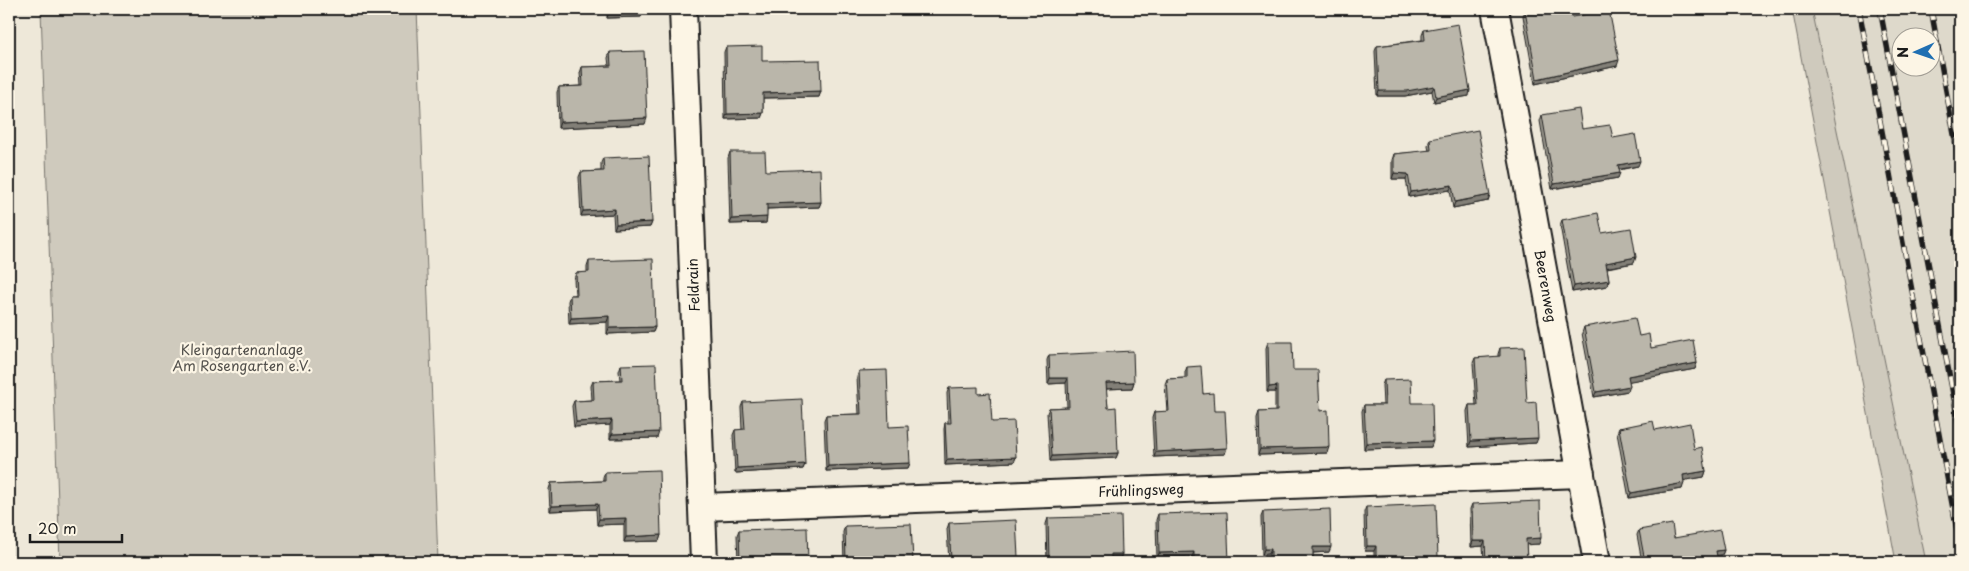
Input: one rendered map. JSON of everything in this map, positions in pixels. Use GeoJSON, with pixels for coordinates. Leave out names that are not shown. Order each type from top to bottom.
{"type":"FeatureCollection","features":[{"type":"Feature","properties":{"kind":"street","name":"Feldrain"},"geometry":{"type":"LineString","coordinates":[[683,9],[704,562]]}},
{"type":"Feature","properties":{"kind":"street","name":"Beerenweg"},"geometry":{"type":"LineString","coordinates":[[1495,9],[1597,562]]}},
{"type":"Feature","properties":{"kind":"street","name":"Frühlingsweg"},"geometry":{"type":"LineString","coordinates":[[702,507],[1580,474]]}},
{"type":"Feature","properties":{"kind":"shaded area"},"geometry":{"type":"Polygon","coordinates":[[[1812,9],[1956,9],[1960,34],[1960,562],[1926,562],[1812,9]]]}},
{"type":"Feature","properties":{"kind":"green space","name":"Kleingartenanlage Am Rosengarten e.V."},"geometry":{"type":"Polygon","coordinates":[[[41,9],[417,9],[438,562],[60,562],[41,9]]]}},
{"type":"Feature","properties":{"kind":"green space"},"geometry":{"type":"Polygon","coordinates":[[[1792,9],[1812,9],[1926,562],[1896,562],[1792,9]]]}},
{"type":"Feature","properties":{"kind":"building"},"geometry":{"type":"Polygon","coordinates":[[[609,9],[643,9],[643,12],[609,12],[609,9]]]}},
{"type":"Feature","properties":{"kind":"building"},"geometry":{"type":"Polygon","coordinates":[[[1571,9],[1572,17],[1609,10],[1619,60],[1537,79],[1525,11],[1571,9]]]}},
{"type":"Feature","properties":{"kind":"building"},"geometry":{"type":"Polygon","coordinates":[[[1458,24],[1470,90],[1436,97],[1434,86],[1407,91],[1379,91],[1377,46],[1425,40],[1424,30],[1458,24]]]}},
{"type":"Feature","properties":{"kind":"building"},"geometry":{"type":"Polygon","coordinates":[[[762,46],[762,61],[820,60],[821,91],[763,93],[763,113],[727,114],[726,47],[762,46]]]}},
{"type":"Feature","properties":{"kind":"building"},"geometry":{"type":"Polygon","coordinates":[[[644,51],[647,118],[560,122],[559,87],[583,86],[582,67],[611,66],[610,52],[644,51]]]}},
{"type":"Feature","properties":{"kind":"building"},"geometry":{"type":"Polygon","coordinates":[[[1579,109],[1582,129],[1610,125],[1613,138],[1635,134],[1640,161],[1618,165],[1620,173],[1554,184],[1542,115],[1579,109]]]}},
{"type":"Feature","properties":{"kind":"building"},"geometry":{"type":"Polygon","coordinates":[[[1478,130],[1490,195],[1455,202],[1452,185],[1411,192],[1408,174],[1394,173],[1394,154],[1431,150],[1430,139],[1478,130]]]}},
{"type":"Feature","properties":{"kind":"building"},"geometry":{"type":"Polygon","coordinates":[[[730,152],[765,152],[766,171],[820,169],[821,202],[767,204],[767,217],[732,219],[730,152]]]}},
{"type":"Feature","properties":{"kind":"building"},"geometry":{"type":"Polygon","coordinates":[[[649,156],[652,222],[616,224],[615,209],[583,211],[581,172],[604,171],[603,158],[649,156]]]}},
{"type":"Feature","properties":{"kind":"building"},"geometry":{"type":"Polygon","coordinates":[[[1598,213],[1602,233],[1631,228],[1636,257],[1606,263],[1609,280],[1574,286],[1562,220],[1598,213]]]}},
{"type":"Feature","properties":{"kind":"building"},"geometry":{"type":"Polygon","coordinates":[[[653,259],[655,327],[609,328],[609,316],[571,318],[570,295],[577,295],[576,273],[589,272],[589,261],[653,259]]]}},
{"type":"Feature","properties":{"kind":"building"},"geometry":{"type":"Polygon","coordinates":[[[1635,318],[1639,336],[1649,334],[1651,348],[1693,340],[1697,363],[1628,376],[1630,386],[1596,392],[1584,327],[1635,318]]]}},
{"type":"Feature","properties":{"kind":"building"},"geometry":{"type":"Polygon","coordinates":[[[1268,342],[1292,342],[1293,370],[1318,370],[1320,411],[1328,410],[1329,447],[1260,449],[1259,412],[1277,411],[1277,386],[1269,387],[1268,342]]]}},
{"type":"Feature","properties":{"kind":"building"},"geometry":{"type":"Polygon","coordinates":[[[1524,347],[1527,403],[1536,402],[1538,438],[1471,441],[1469,405],[1478,405],[1475,358],[1500,356],[1500,348],[1524,347]]]}},
{"type":"Feature","properties":{"kind":"building"},"geometry":{"type":"Polygon","coordinates":[[[1133,351],[1134,382],[1106,383],[1108,408],[1116,407],[1118,453],[1052,456],[1049,408],[1069,407],[1068,378],[1050,378],[1049,355],[1133,351]]]}},
{"type":"Feature","properties":{"kind":"building"},"geometry":{"type":"Polygon","coordinates":[[[656,364],[659,432],[612,434],[612,420],[576,422],[574,401],[594,400],[593,381],[622,380],[621,365],[656,364]]]}},
{"type":"Feature","properties":{"kind":"building"},"geometry":{"type":"Polygon","coordinates":[[[1201,366],[1203,394],[1213,393],[1214,411],[1225,411],[1227,448],[1156,452],[1154,412],[1169,411],[1167,379],[1187,378],[1187,367],[1201,366]]]}},
{"type":"Feature","properties":{"kind":"building"},"geometry":{"type":"Polygon","coordinates":[[[887,370],[889,427],[908,426],[910,463],[828,466],[826,415],[861,414],[859,371],[887,370]]]}},
{"type":"Feature","properties":{"kind":"building"},"geometry":{"type":"Polygon","coordinates":[[[1411,379],[1412,403],[1432,403],[1433,441],[1366,443],[1364,405],[1385,405],[1384,380],[1411,379]]]}},
{"type":"Feature","properties":{"kind":"building"},"geometry":{"type":"Polygon","coordinates":[[[978,387],[978,394],[990,393],[992,422],[1014,421],[1016,457],[947,460],[945,423],[951,423],[949,388],[978,387]]]}},
{"type":"Feature","properties":{"kind":"building"},"geometry":{"type":"Polygon","coordinates":[[[802,399],[805,464],[737,468],[735,430],[745,429],[743,402],[802,399]]]}},
{"type":"Feature","properties":{"kind":"building"},"geometry":{"type":"Polygon","coordinates":[[[1653,421],[1655,430],[1690,423],[1694,449],[1702,447],[1706,471],[1683,475],[1684,483],[1631,493],[1619,428],[1653,421]]]}},
{"type":"Feature","properties":{"kind":"building"},"geometry":{"type":"Polygon","coordinates":[[[659,470],[661,535],[626,537],[626,518],[599,519],[598,504],[552,506],[551,483],[605,481],[605,472],[659,470]]]}},
{"type":"Feature","properties":{"kind":"building"},"geometry":{"type":"Polygon","coordinates":[[[1540,501],[1541,538],[1526,539],[1527,562],[1486,562],[1485,541],[1473,541],[1472,504],[1540,501]]]}},
{"type":"Feature","properties":{"kind":"building"},"geometry":{"type":"Polygon","coordinates":[[[1436,504],[1438,558],[1418,559],[1418,562],[1376,562],[1376,546],[1367,546],[1366,507],[1436,504]]]}},
{"type":"Feature","properties":{"kind":"building"},"geometry":{"type":"Polygon","coordinates":[[[1330,509],[1331,547],[1313,547],[1313,562],[1271,562],[1271,549],[1264,549],[1263,512],[1330,509]]]}},
{"type":"Feature","properties":{"kind":"building"},"geometry":{"type":"Polygon","coordinates":[[[1227,512],[1229,562],[1194,562],[1194,552],[1159,553],[1158,514],[1227,512]]]}},
{"type":"Feature","properties":{"kind":"building"},"geometry":{"type":"Polygon","coordinates":[[[1121,516],[1122,554],[1111,554],[1111,562],[1049,561],[1048,518],[1121,516]]]}},
{"type":"Feature","properties":{"kind":"building"},"geometry":{"type":"Polygon","coordinates":[[[1016,520],[1018,557],[999,558],[999,562],[961,562],[961,559],[951,560],[949,523],[1016,520]]]}},
{"type":"Feature","properties":{"kind":"building"},"geometry":{"type":"Polygon","coordinates":[[[911,524],[913,561],[846,562],[845,526],[911,524]]]}},
{"type":"Feature","properties":{"kind":"building"},"geometry":{"type":"Polygon","coordinates":[[[1672,524],[1674,538],[1720,530],[1724,550],[1716,551],[1718,562],[1645,562],[1639,530],[1672,524]]]}},
{"type":"Feature","properties":{"kind":"building"},"geometry":{"type":"Polygon","coordinates":[[[807,528],[808,562],[740,562],[739,530],[807,528]]]}},
{"type":"Feature","properties":{"kind":"railway"},"geometry":{"type":"LineString","coordinates":[[1859,9],[1960,546]]}},
{"type":"Feature","properties":{"kind":"railway"},"geometry":{"type":"LineString","coordinates":[[1880,9],[1960,431]]}},
{"type":"Feature","properties":{"kind":"railway"},"geometry":{"type":"LineString","coordinates":[[1931,9],[1960,167]]}}]}
